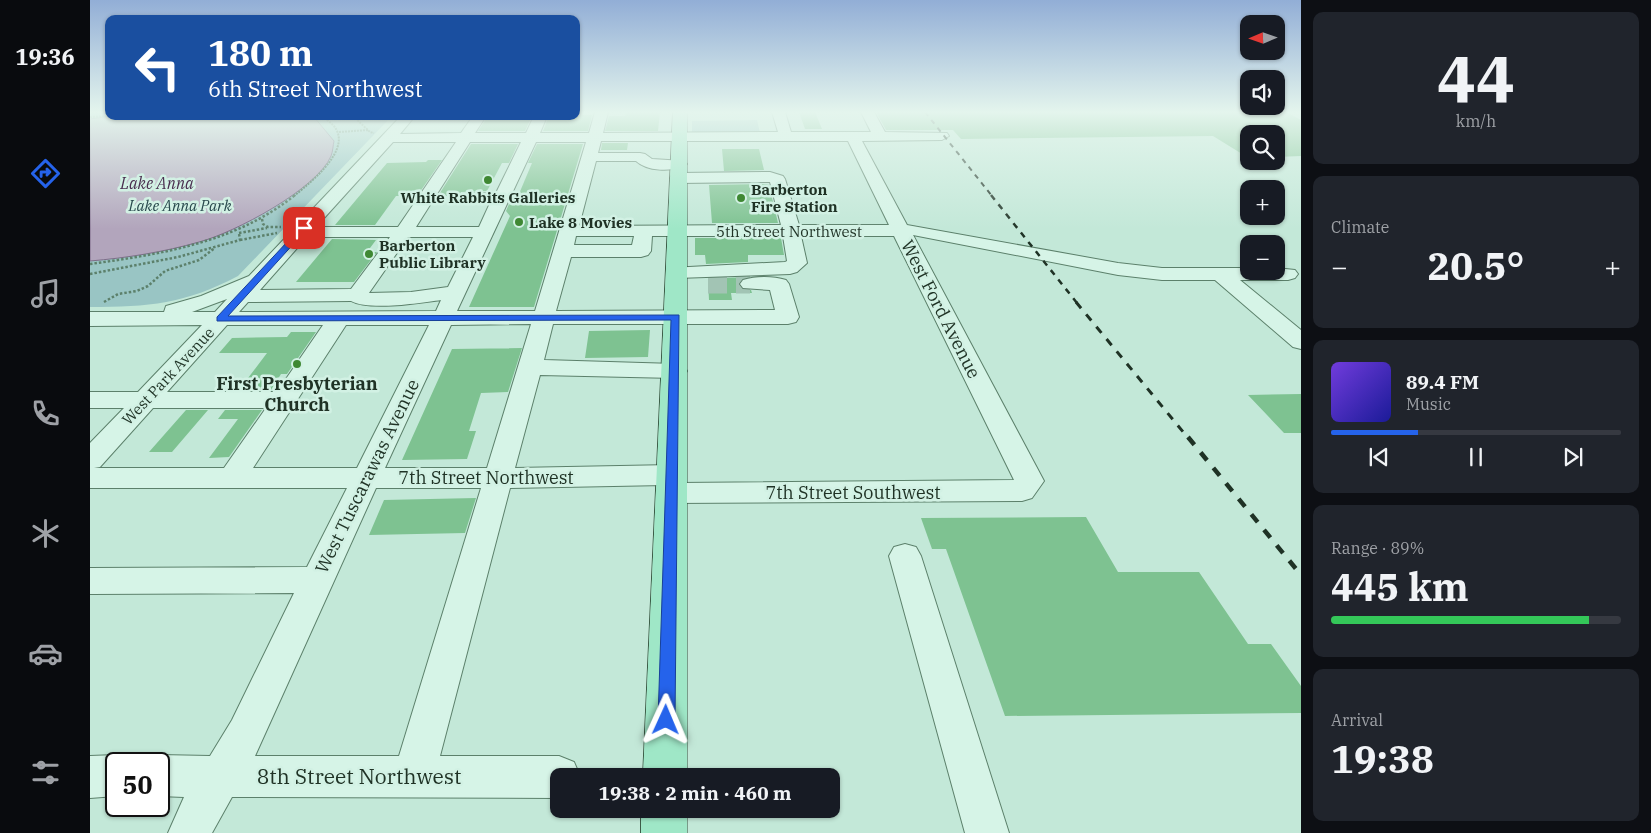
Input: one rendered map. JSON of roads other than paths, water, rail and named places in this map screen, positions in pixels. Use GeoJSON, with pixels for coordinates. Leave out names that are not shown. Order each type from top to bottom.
{"type":"FeatureCollection","features":[{"type":"Feature","properties":{"kind":"main road"},"geometry":{"type":"LineString","coordinates":[[665,768],[678,151]]}},
{"type":"Feature","properties":{"kind":"main road"},"geometry":{"type":"LineString","coordinates":[[664,818],[664,833]]}},
{"type":"Feature","properties":{"kind":"street","name":"West Park Avenue"},"geometry":{"type":"LineString","coordinates":[[90,460],[259,278],[292,232],[382,151]]}},
{"type":"Feature","properties":{"kind":"street"},"geometry":{"type":"LineString","coordinates":[[357,295],[403,232],[442,151]]}},
{"type":"Feature","properties":{"kind":"street"},"geometry":{"type":"LineString","coordinates":[[441,155],[446,151]]}},
{"type":"Feature","properties":{"kind":"street","name":"West Tuscarawas Avenue"},"geometry":{"type":"LineString","coordinates":[[190,833],[200,811],[246,733],[317,580],[524,151]]}},
{"type":"Feature","properties":{"kind":"street"},"geometry":{"type":"LineString","coordinates":[[414,776],[592,151]]}},
{"type":"Feature","properties":{"kind":"street","name":"West Ford Avenue"},"geometry":{"type":"LineString","coordinates":[[860,151],[1029,481]]}},
{"type":"Feature","properties":{"kind":"street"},"geometry":{"type":"LineString","coordinates":[[590,157],[640,157],[648,164],[679,170],[777,179],[785,203],[797,263],[790,268],[677,278]]}},
{"type":"Feature","properties":{"kind":"street"},"geometry":{"type":"LineString","coordinates":[[679,170],[710,167]]}},
{"type":"Feature","properties":{"kind":"street"},"geometry":{"type":"LineString","coordinates":[[466,198],[502,198]]}},
{"type":"Feature","properties":{"kind":"street","name":"5th Street Northwest"},"geometry":{"type":"LineString","coordinates":[[569,232],[913,230],[1118,269],[1162,274],[1288,274]]}},
{"type":"Feature","properties":{"kind":"street"},"geometry":{"type":"LineString","coordinates":[[564,251],[641,251],[644,231]]}},
{"type":"Feature","properties":{"kind":"street"},"geometry":{"type":"LineString","coordinates":[[292,232],[486,232]]}},
{"type":"Feature","properties":{"kind":"street"},"geometry":{"type":"LineString","coordinates":[[1220,274],[1301,342]]}},
{"type":"Feature","properties":{"kind":"street"},"geometry":{"type":"LineString","coordinates":[[144,319],[208,300],[259,278]]}},
{"type":"Feature","properties":{"kind":"street"},"geometry":{"type":"LineString","coordinates":[[677,278],[708,284]]}},
{"type":"Feature","properties":{"kind":"street"},"geometry":{"type":"LineString","coordinates":[[242,296],[357,295],[359,298],[365,299],[411,298],[544,317],[788,317],[779,284],[750,284]]}},
{"type":"Feature","properties":{"kind":"street"},"geometry":{"type":"LineString","coordinates":[[95,312],[144,319],[340,318],[450,304]]}},
{"type":"Feature","properties":{"kind":"street"},"geometry":{"type":"LineString","coordinates":[[232,478],[340,318]]}},
{"type":"Feature","properties":{"kind":"street"},"geometry":{"type":"LineString","coordinates":[[530,367],[675,371]]}},
{"type":"Feature","properties":{"kind":"street"},"geometry":{"type":"LineString","coordinates":[[90,400],[285,400]]}},
{"type":"Feature","properties":{"kind":"street","name":"7th Street Northwest"},"geometry":{"type":"LineString","coordinates":[[90,478],[499,478],[672,484]]}},
{"type":"Feature","properties":{"kind":"street","name":"7th Street Southwest"},"geometry":{"type":"LineString","coordinates":[[672,484],[1022,492],[1029,481]]}},
{"type":"Feature","properties":{"kind":"street"},"geometry":{"type":"LineString","coordinates":[[905,556],[987,833]]}},
{"type":"Feature","properties":{"kind":"street"},"geometry":{"type":"LineString","coordinates":[[90,581],[317,580]]}},
{"type":"Feature","properties":{"kind":"street"},"geometry":{"type":"LineString","coordinates":[[90,777],[105,776]]}},
{"type":"Feature","properties":{"kind":"street","name":"8th Street Northwest"},"geometry":{"type":"LineString","coordinates":[[170,776],[550,777]]}},
{"type":"Feature","properties":{"kind":"water","name":"Lake Anna"},"geometry":{"type":"Polygon","coordinates":[[[90,151],[332,151],[323,169],[309,182],[273,208],[252,220],[214,237],[172,249],[90,261],[90,151]]]}},
{"type":"Feature","properties":{"kind":"tunnel"},"geometry":{"type":"LineString","coordinates":[[708,284],[750,284]]}},
{"type":"Feature","properties":{"kind":"railway"},"geometry":{"type":"LineString","coordinates":[[956,151],[992,196]]}},
{"type":"Feature","properties":{"kind":"railway"},"geometry":{"type":"LineString","coordinates":[[991,195],[1077,303]]}},
{"type":"Feature","properties":{"kind":"railway"},"geometry":{"type":"LineString","coordinates":[[1076,302],[1189,439]]}},
{"type":"Feature","properties":{"kind":"railway"},"geometry":{"type":"LineString","coordinates":[[1188,437],[1301,575]]}},
{"type":"Feature","properties":{"kind":"place","name":"White Rabbits Galleries"},"geometry":{"type":"Point","coordinates":[488,180]}},
{"type":"Feature","properties":{"kind":"place","name":"Barberton Fire Station"},"geometry":{"type":"Point","coordinates":[741,198]}},
{"type":"Feature","properties":{"kind":"place","name":"Lake 8 Movies"},"geometry":{"type":"Point","coordinates":[519,222]}},
{"type":"Feature","properties":{"kind":"place","name":"Barberton Public Library"},"geometry":{"type":"Point","coordinates":[369,254]}},
{"type":"Feature","properties":{"kind":"place","name":"First Presbyterian Church"},"geometry":{"type":"Point","coordinates":[297,364]}},
{"type":"Feature","properties":{"kind":"park label","name":"Lake Anna Park"},"geometry":{"type":"Point","coordinates":[180,205]}}]}
